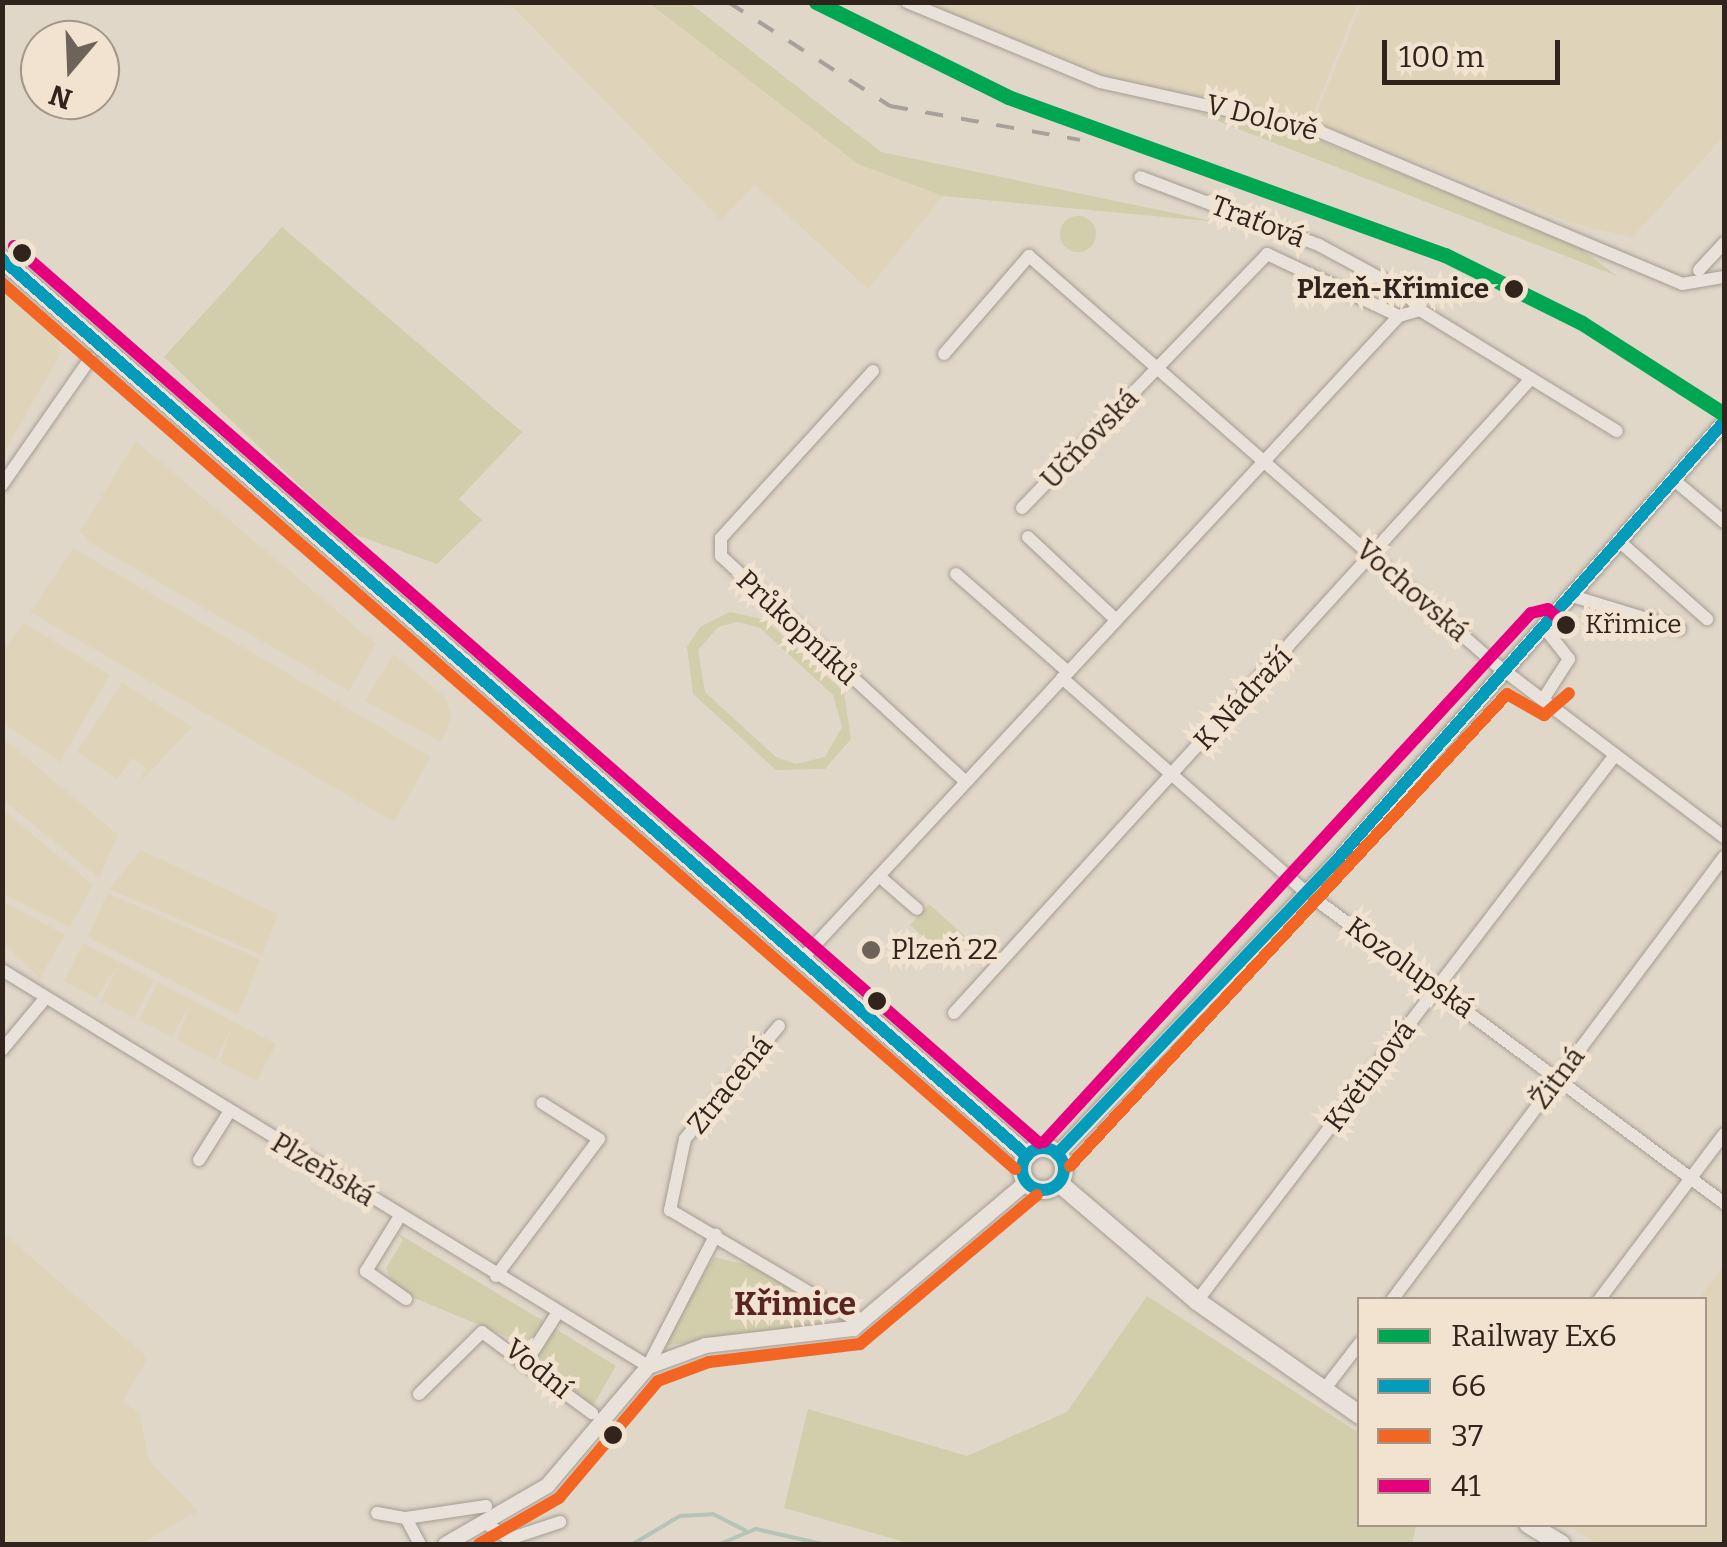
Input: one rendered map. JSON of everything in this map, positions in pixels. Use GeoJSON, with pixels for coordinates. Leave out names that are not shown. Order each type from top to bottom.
{"type":"FeatureCollection","features":[{"type":"Feature","properties":{"kind":"main road"},"geometry":{"type":"LineString","coordinates":[[2,259],[1027,1156],[1057,1154],[1059,1183],[1197,1302],[1357,1414]]}},
{"type":"Feature","properties":{"kind":"main road"},"geometry":{"type":"LineString","coordinates":[[1027,1156],[1026,1182],[1042,1190],[1059,1183]]}},
{"type":"Feature","properties":{"kind":"main road"},"geometry":{"type":"LineString","coordinates":[[1533,1527],[1562,1544]]}},
{"type":"Feature","properties":{"kind":"street","name":"V Dolově"},"geometry":{"type":"LineString","coordinates":[[908,2],[1100,82],[1316,130],[1543,219],[1610,255],[1695,286],[1724,276]]}},
{"type":"Feature","properties":{"kind":"street","name":"Traťová"},"geometry":{"type":"LineString","coordinates":[[1140,177],[1319,245],[1404,291],[1420,310],[1528,382],[1617,431]]}},
{"type":"Feature","properties":{"kind":"street"},"geometry":{"type":"LineString","coordinates":[[1699,270],[1724,243]]}},
{"type":"Feature","properties":{"kind":"street","name":"Traťová"},"geometry":{"type":"LineString","coordinates":[[1267,254],[1400,316]]}},
{"type":"Feature","properties":{"kind":"street","name":"Učňovská"},"geometry":{"type":"LineString","coordinates":[[1022,508],[1267,254]]}},
{"type":"Feature","properties":{"kind":"street","name":"Učňovská"},"geometry":{"type":"LineString","coordinates":[[944,354],[1029,256],[1157,369]]}},
{"type":"Feature","properties":{"kind":"street"},"geometry":{"type":"LineString","coordinates":[[800,961],[1400,316],[1420,310]]}},
{"type":"Feature","properties":{"kind":"street"},"geometry":{"type":"LineString","coordinates":[[2,484],[90,359]]}},
{"type":"Feature","properties":{"kind":"street","name":"Vochovská"},"geometry":{"type":"LineString","coordinates":[[1157,369],[1504,670],[1724,837]]}},
{"type":"Feature","properties":{"kind":"street","name":"Průkopníků"},"geometry":{"type":"LineString","coordinates":[[873,370],[721,538],[721,556],[966,782]]}},
{"type":"Feature","properties":{"kind":"street","name":"K Nádraží"},"geometry":{"type":"LineString","coordinates":[[954,1013],[1171,774],[1374,560],[1528,382]]}},
{"type":"Feature","properties":{"kind":"street"},"geometry":{"type":"LineString","coordinates":[[1057,1154],[1307,893],[1720,426]]}},
{"type":"Feature","properties":{"kind":"street"},"geometry":{"type":"LineString","coordinates":[[1674,480],[1724,522]]}},
{"type":"Feature","properties":{"kind":"street"},"geometry":{"type":"LineString","coordinates":[[1028,537],[1116,620]]}},
{"type":"Feature","properties":{"kind":"street"},"geometry":{"type":"LineString","coordinates":[[1619,541],[1707,619]]}},
{"type":"Feature","properties":{"kind":"street","name":"Kozolupská"},"geometry":{"type":"LineString","coordinates":[[956,574],[1171,774],[1307,893],[1559,1076],[1724,1203]]}},
{"type":"Feature","properties":{"kind":"street"},"geometry":{"type":"LineString","coordinates":[[1570,596],[1680,629]]}},
{"type":"Feature","properties":{"kind":"street"},"geometry":{"type":"LineString","coordinates":[[1543,626],[1570,659],[1544,698]]}},
{"type":"Feature","properties":{"kind":"street","name":"Květinová"},"geometry":{"type":"LineString","coordinates":[[1197,1302],[1615,754]]}},
{"type":"Feature","properties":{"kind":"street","name":"Žitná"},"geometry":{"type":"LineString","coordinates":[[1394,1297],[1724,856]]}},
{"type":"Feature","properties":{"kind":"street"},"geometry":{"type":"LineString","coordinates":[[879,876],[916,909]]}},
{"type":"Feature","properties":{"kind":"street","name":"Plzeňská"},"geometry":{"type":"LineString","coordinates":[[2,970],[42,1001],[648,1366]]}},
{"type":"Feature","properties":{"kind":"street"},"geometry":{"type":"LineString","coordinates":[[2,1050],[42,1001]]}},
{"type":"Feature","properties":{"kind":"street","name":"Ztracená"},"geometry":{"type":"LineString","coordinates":[[716,1234],[670,1210],[668,1194],[685,1139],[779,1026]]}},
{"type":"Feature","properties":{"kind":"street"},"geometry":{"type":"LineString","coordinates":[[496,1276],[599,1139],[542,1103]]}},
{"type":"Feature","properties":{"kind":"street"},"geometry":{"type":"LineString","coordinates":[[200,1160],[228,1114]]}},
{"type":"Feature","properties":{"kind":"street"},"geometry":{"type":"LineString","coordinates":[[1601,1297],[1724,1134]]}},
{"type":"Feature","properties":{"kind":"street"},"geometry":{"type":"LineString","coordinates":[[648,1366],[705,1345],[865,1320],[1026,1182]]}},
{"type":"Feature","properties":{"kind":"street"},"geometry":{"type":"LineString","coordinates":[[400,1216],[366,1270],[406,1299]]}},
{"type":"Feature","properties":{"kind":"street"},"geometry":{"type":"LineString","coordinates":[[445,1544],[488,1524],[547,1485],[648,1366],[716,1234],[865,1320]]}},
{"type":"Feature","properties":{"kind":"street"},"geometry":{"type":"LineString","coordinates":[[528,1358],[558,1312]]}},
{"type":"Feature","properties":{"kind":"street","name":"Vodní"},"geometry":{"type":"LineString","coordinates":[[419,1394],[482,1332],[528,1358],[592,1413]]}},
{"type":"Feature","properties":{"kind":"street"},"geometry":{"type":"LineString","coordinates":[[1323,1391],[1357,1347]]}},
{"type":"Feature","properties":{"kind":"street"},"geometry":{"type":"LineString","coordinates":[[377,1513],[406,1518],[486,1506]]}},
{"type":"Feature","properties":{"kind":"street"},"geometry":{"type":"LineString","coordinates":[[406,1518],[420,1544]]}},
{"type":"Feature","properties":{"kind":"street"},"geometry":{"type":"LineString","coordinates":[[488,1524],[509,1539],[560,1522]]}},
{"type":"Feature","properties":{"kind":"shaded area"},"geometry":{"type":"Polygon","coordinates":[[[509,3],[649,3],[858,164],[943,196],[868,289],[755,185],[721,220],[509,3]]]}},
{"type":"Feature","properties":{"kind":"shaded area"},"geometry":{"type":"Polygon","coordinates":[[[649,3],[690,3],[881,152],[1217,222],[943,196],[858,164],[649,3]]]}},
{"type":"Feature","properties":{"kind":"shaded area"},"geometry":{"type":"Polygon","coordinates":[[[925,3],[1358,3],[1311,119],[1116,79],[925,3]]]}},
{"type":"Feature","properties":{"kind":"shaded area"},"geometry":{"type":"Polygon","coordinates":[[[1362,3],[1724,3],[1724,136],[1632,238],[1569,222],[1313,121],[1362,3]]]}},
{"type":"Feature","properties":{"kind":"shaded area"},"geometry":{"type":"Polygon","coordinates":[[[1197,113],[1315,139],[1573,243],[1617,276],[1197,113]]]}},
{"type":"Feature","properties":{"kind":"shaded area"},"geometry":{"type":"Polygon","coordinates":[[[1078,216],[1091,221],[1096,234],[1091,247],[1078,252],[1065,247],[1060,234],[1065,221],[1078,216]]]}},
{"type":"Feature","properties":{"kind":"shaded area"},"geometry":{"type":"Polygon","coordinates":[[[282,227],[522,432],[459,499],[482,520],[437,564],[350,533],[164,357],[282,227]]]}},
{"type":"Feature","properties":{"kind":"shaded area"},"geometry":{"type":"Polygon","coordinates":[[[3,291],[54,335],[61,353],[3,454],[3,291]]]}},
{"type":"Feature","properties":{"kind":"shaded area"},"geometry":{"type":"Polygon","coordinates":[[[136,441],[376,644],[349,691],[87,541],[80,531],[136,441]]]}},
{"type":"Feature","properties":{"kind":"shaded area"},"geometry":{"type":"Polygon","coordinates":[[[73,548],[431,757],[394,822],[30,612],[73,548]]]}},
{"type":"Feature","properties":{"kind":"shaded area"},"geometry":{"type":"Polygon","coordinates":[[[730,612],[766,620],[844,692],[851,739],[825,769],[776,770],[693,694],[687,647],[700,627],[730,612]],[[738,622],[718,627],[698,650],[705,692],[776,757],[796,764],[825,757],[842,727],[833,695],[760,628],[738,622]]]}},
{"type":"Feature","properties":{"kind":"shaded area"},"geometry":{"type":"Polygon","coordinates":[[[24,623],[110,675],[60,762],[3,723],[3,650],[24,623]]]}},
{"type":"Feature","properties":{"kind":"shaded area"},"geometry":{"type":"Polygon","coordinates":[[[393,654],[446,698],[452,717],[441,742],[365,701],[393,654]]]}},
{"type":"Feature","properties":{"kind":"shaded area"},"geometry":{"type":"Polygon","coordinates":[[[122,682],[192,727],[137,786],[146,768],[133,758],[117,779],[77,752],[122,682]]]}},
{"type":"Feature","properties":{"kind":"shaded area"},"geometry":{"type":"Polygon","coordinates":[[[2,737],[118,835],[99,878],[3,800],[2,737]]]}},
{"type":"Feature","properties":{"kind":"shaded area"},"geometry":{"type":"Polygon","coordinates":[[[2,809],[93,885],[70,927],[3,894],[2,809]]]}},
{"type":"Feature","properties":{"kind":"shaded area"},"geometry":{"type":"Polygon","coordinates":[[[141,850],[278,914],[262,955],[109,889],[141,850]]]}},
{"type":"Feature","properties":{"kind":"shaded area"},"geometry":{"type":"Polygon","coordinates":[[[107,893],[260,959],[238,1015],[88,937],[107,893]]]}},
{"type":"Feature","properties":{"kind":"shaded area"},"geometry":{"type":"Polygon","coordinates":[[[3,901],[65,935],[40,978],[3,943],[3,901]]]}},
{"type":"Feature","properties":{"kind":"shaded area"},"geometry":{"type":"Polygon","coordinates":[[[929,904],[969,940],[950,961],[910,925],[929,904]]]}},
{"type":"Feature","properties":{"kind":"shaded area"},"geometry":{"type":"Polygon","coordinates":[[[83,943],[154,980],[134,1018],[101,1001],[118,966],[96,998],[64,981],[83,943]]]}},
{"type":"Feature","properties":{"kind":"shaded area"},"geometry":{"type":"Polygon","coordinates":[[[158,982],[276,1044],[257,1081],[219,1062],[233,1026],[215,1060],[177,1040],[190,1004],[172,1037],[139,1020],[158,982]]]}},
{"type":"Feature","properties":{"kind":"shaded area"},"geometry":{"type":"Polygon","coordinates":[[[2,1232],[148,1358],[123,1400],[140,1415],[149,1460],[198,1511],[141,1544],[3,1544],[2,1232]]]}},
{"type":"Feature","properties":{"kind":"shaded area"},"geometry":{"type":"Polygon","coordinates":[[[397,1233],[545,1322],[530,1346],[395,1290],[386,1268],[403,1240],[397,1233]]]}},
{"type":"Feature","properties":{"kind":"shaded area"},"geometry":{"type":"Polygon","coordinates":[[[714,1257],[763,1269],[823,1314],[822,1323],[663,1346],[714,1257]]]}},
{"type":"Feature","properties":{"kind":"shaded area"},"geometry":{"type":"Polygon","coordinates":[[[1724,1265],[1724,1544],[1599,1544],[1569,1527],[1707,1527],[1707,1297],[1700,1297],[1724,1265]]]}},
{"type":"Feature","properties":{"kind":"shaded area"},"geometry":{"type":"Polygon","coordinates":[[[1147,1296],[1357,1432],[1357,1527],[1416,1527],[1412,1544],[912,1544],[784,1508],[808,1409],[967,1456],[1067,1412],[1147,1296]]]}},
{"type":"Feature","properties":{"kind":"shaded area"},"geometry":{"type":"Polygon","coordinates":[[[554,1328],[616,1366],[591,1409],[536,1357],[554,1328]]]}},
{"type":"Feature","properties":{"kind":"waterway"},"geometry":{"type":"LineString","coordinates":[[633,1544],[680,1516],[713,1514],[745,1530]]}},
{"type":"Feature","properties":{"kind":"waterway"},"geometry":{"type":"LineString","coordinates":[[720,1544],[756,1529],[822,1544]]}},
{"type":"Feature","properties":{"kind":"railway"},"geometry":{"type":"LineString","coordinates":[[728,2],[890,106],[1080,140]]}},
{"type":"Feature","properties":{"kind":"rail line","name":"Ex6"},"geometry":{"type":"LineString","coordinates":[[816,2],[1008,97],[1445,255],[1582,323],[1724,414]]}},
{"type":"Feature","properties":{"kind":"transit line","name":"41"},"geometry":{"type":"LineString","coordinates":[[14,246],[1039,1143]]}},
{"type":"Feature","properties":{"kind":"transit line","name":"66"},"geometry":{"type":"LineString","coordinates":[[2,259],[1027,1156]]}},
{"type":"Feature","properties":{"kind":"transit line","name":"37"},"geometry":{"type":"LineString","coordinates":[[2,283],[1015,1169]]}},
{"type":"Feature","properties":{"kind":"transit line","name":"66"},"geometry":{"type":"LineString","coordinates":[[1057,1154],[1337,860],[1724,422]]}},
{"type":"Feature","properties":{"kind":"transit line","name":"41"},"geometry":{"type":"LineString","coordinates":[[1044,1142],[1531,613],[1548,609],[1566,625]]}},
{"type":"Feature","properties":{"kind":"transit line","name":"37"},"geometry":{"type":"LineString","coordinates":[[1070,1166],[1507,694],[1544,715],[1569,693]]}},
{"type":"Feature","properties":{"kind":"transit line","name":"66"},"geometry":{"type":"LineString","coordinates":[[1043,1148],[1058,1154],[1064,1169],[1058,1184],[1043,1190],[1028,1184],[1022,1169],[1028,1154],[1043,1148]]}},
{"type":"Feature","properties":{"kind":"transit line","name":"37"},"geometry":{"type":"LineString","coordinates":[[479,1544],[559,1498],[658,1381],[709,1362],[860,1344],[1037,1195]]}},
{"type":"Feature","properties":{"kind":"place","name":"Plzeň-Křimice"},"geometry":{"type":"Point","coordinates":[1514,289]}},
{"type":"Feature","properties":{"kind":"place","name":"Křimice"},"geometry":{"type":"Point","coordinates":[1566,625]}},
{"type":"Feature","properties":{"kind":"place","name":"Plzeň 22"},"geometry":{"type":"Point","coordinates":[871,950]}},
{"type":"Feature","properties":{"kind":"district","name":"Křimice"},"geometry":{"type":"Point","coordinates":[795,1304]}}]}
